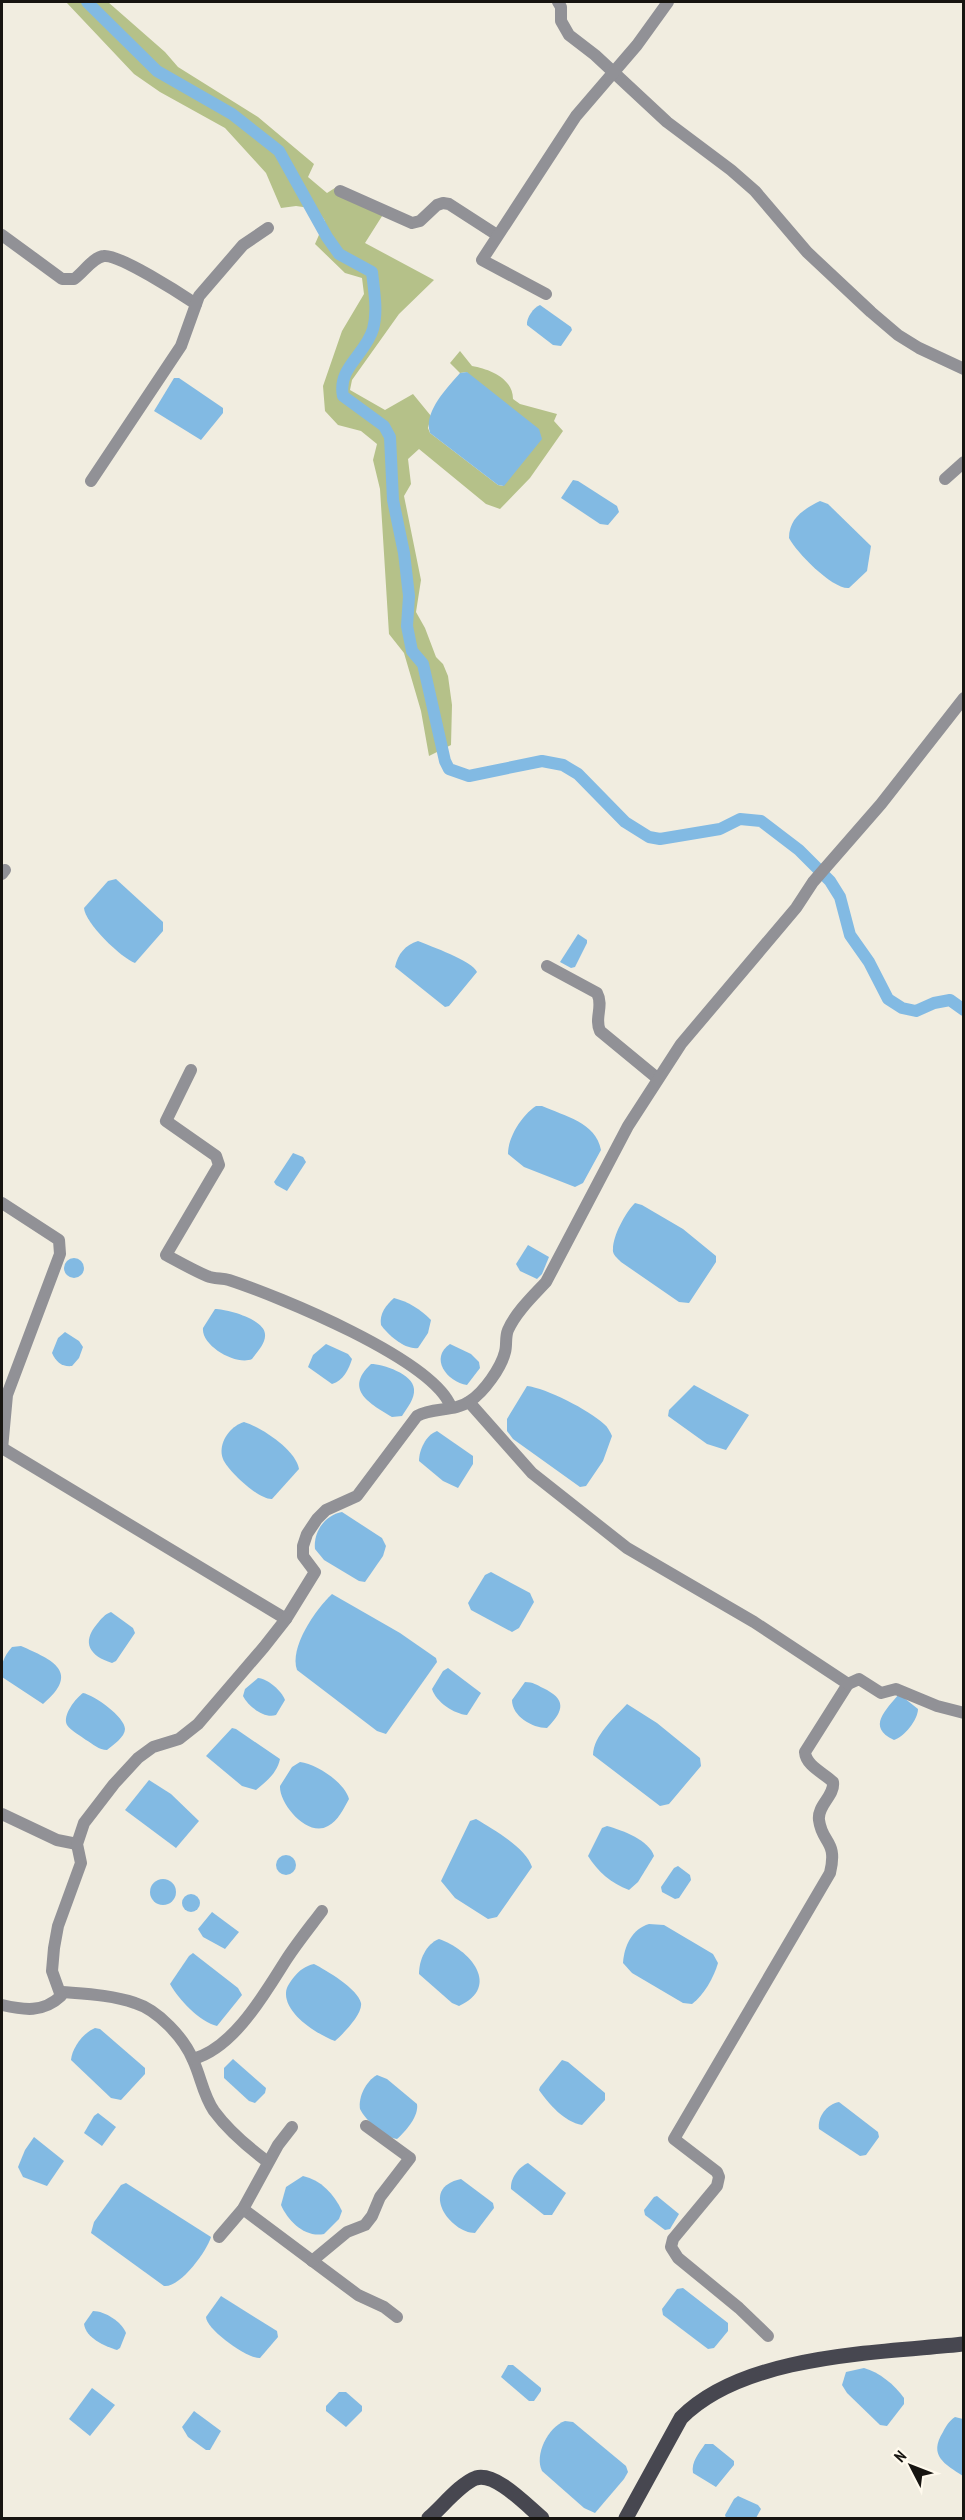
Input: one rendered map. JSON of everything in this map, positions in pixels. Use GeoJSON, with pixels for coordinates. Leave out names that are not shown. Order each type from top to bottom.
{"type":"FeatureCollection","features":[{"type":"Feature","properties":{"kind":"main road"},"geometry":{"type":"LineString","coordinates":[[626,2518],[652,2476],[681,2418],[693,2406],[742,2378],[795,2365],[852,2355],[963,2344]]}},
{"type":"Feature","properties":{"kind":"main road"},"geometry":{"type":"LineString","coordinates":[[429,2518],[459,2490],[476,2478],[489,2478],[499,2482],[542,2518]]}},
{"type":"Feature","properties":{"kind":"street"},"geometry":{"type":"LineString","coordinates":[[558,2],[564,29],[661,117],[755,191],[807,252],[897,334],[919,348],[963,369]]}},
{"type":"Feature","properties":{"kind":"street"},"geometry":{"type":"LineString","coordinates":[[546,294],[482,260],[566,130],[637,45],[668,2]]}},
{"type":"Feature","properties":{"kind":"street"},"geometry":{"type":"LineString","coordinates":[[340,190],[412,222],[420,221],[438,205],[449,204],[497,235]]}},
{"type":"Feature","properties":{"kind":"street"},"geometry":{"type":"LineString","coordinates":[[91,481],[181,346],[199,296],[243,245],[268,228]]}},
{"type":"Feature","properties":{"kind":"street"},"geometry":{"type":"LineString","coordinates":[[2,235],[62,279],[74,279],[97,259],[108,256],[156,278],[196,304]]}},
{"type":"Feature","properties":{"kind":"street"},"geometry":{"type":"LineString","coordinates":[[945,479],[963,462]]}},
{"type":"Feature","properties":{"kind":"street"},"geometry":{"type":"LineString","coordinates":[[268,2162],[214,2112],[202,2089],[193,2059],[176,2034],[154,2014],[136,2003],[105,1996],[62,1992],[55,1982],[52,1971],[58,1926],[81,1863],[77,1844],[84,1823],[138,1758],[153,1747],[178,1739],[198,1724],[286,1619],[315,1572],[303,1556],[303,1546],[307,1534],[317,1519],[326,1510],[357,1496],[417,1416],[426,1411],[469,1402],[497,1368],[506,1351],[505,1341],[509,1328],[530,1299],[546,1282],[628,1126],[657,1078],[681,1044],[796,908],[813,882],[881,804],[963,698]]}},
{"type":"Feature","properties":{"kind":"street"},"geometry":{"type":"LineString","coordinates":[[547,966],[597,993],[600,999],[597,1020],[600,1031],[657,1078]]}},
{"type":"Feature","properties":{"kind":"street"},"geometry":{"type":"LineString","coordinates":[[191,1070],[166,1121],[216,1156],[219,1165],[166,1255],[207,1276],[229,1280],[340,1326],[403,1361],[431,1380],[448,1398],[452,1407]]}},
{"type":"Feature","properties":{"kind":"street"},"geometry":{"type":"LineString","coordinates":[[2,1203],[53,1235],[58,1240],[60,1254],[7,1395],[2,1427],[2,1448],[286,1619]]}},
{"type":"Feature","properties":{"kind":"street"},"geometry":{"type":"LineString","coordinates":[[469,1402],[532,1473],[627,1548],[754,1622],[848,1684]]}},
{"type":"Feature","properties":{"kind":"street"},"geometry":{"type":"LineString","coordinates":[[768,2336],[739,2308],[678,2258],[671,2247],[673,2239],[717,2186],[719,2177],[717,2172],[674,2139],[830,1873],[833,1849],[819,1822],[819,1813],[834,1788],[833,1782],[806,1759],[805,1752],[848,1684],[859,1679],[881,1693],[896,1689],[937,1706],[963,1713]]}},
{"type":"Feature","properties":{"kind":"street"},"geometry":{"type":"LineString","coordinates":[[2,1814],[57,1840],[77,1844]]}},
{"type":"Feature","properties":{"kind":"street"},"geometry":{"type":"LineString","coordinates":[[193,2059],[207,2055],[226,2040],[242,2022],[272,1984],[322,1911]]}},
{"type":"Feature","properties":{"kind":"street"},"geometry":{"type":"LineString","coordinates":[[2,2005],[32,2010],[55,2002],[62,1992]]}},
{"type":"Feature","properties":{"kind":"street"},"geometry":{"type":"LineString","coordinates":[[312,2260],[347,2232],[365,2225],[372,2216],[380,2197],[410,2158],[366,2126]]}},
{"type":"Feature","properties":{"kind":"street"},"geometry":{"type":"LineString","coordinates":[[219,2238],[243,2209],[278,2145],[292,2127]]}},
{"type":"Feature","properties":{"kind":"street"},"geometry":{"type":"LineString","coordinates":[[243,2209],[358,2295],[397,2316]]}},
{"type":"Feature","properties":{"kind":"green space"},"geometry":{"type":"Polygon","coordinates":[[[66,2],[108,2],[165,52],[178,67],[258,117],[314,164],[308,177],[327,193],[338,186],[384,213],[365,243],[434,280],[399,314],[352,380],[350,390],[385,410],[413,394],[431,416],[428,428],[430,433],[498,485],[503,486],[467,372],[460,373],[450,363],[460,351],[472,366],[486,369],[505,380],[513,399],[520,404],[557,414],[554,421],[563,431],[530,478],[500,509],[486,504],[419,449],[408,459],[411,484],[404,496],[421,580],[416,612],[436,657],[443,664],[448,676],[452,705],[451,745],[429,756],[421,711],[404,653],[389,634],[380,489],[373,460],[377,444],[361,431],[338,425],[325,411],[323,386],[342,331],[364,294],[362,278],[345,273],[315,244],[325,221],[317,209],[296,206],[281,208],[266,173],[225,128],[160,92],[134,74],[66,2]]]}},
{"type":"Feature","properties":{"kind":"water"},"geometry":{"type":"Polygon","coordinates":[[[540,305],[571,327],[572,330],[561,346],[553,345],[527,325],[531,313],[540,305]]]}},
{"type":"Feature","properties":{"kind":"water"},"geometry":{"type":"Polygon","coordinates":[[[467,372],[539,429],[542,439],[504,486],[498,485],[430,433],[429,425],[433,408],[460,373],[467,372]]]}},
{"type":"Feature","properties":{"kind":"water"},"geometry":{"type":"Polygon","coordinates":[[[174,378],[179,378],[223,408],[223,413],[201,440],[154,411],[174,378]]]}},
{"type":"Feature","properties":{"kind":"water"},"geometry":{"type":"Polygon","coordinates":[[[573,480],[617,506],[619,512],[608,525],[600,524],[561,498],[573,480]]]}},
{"type":"Feature","properties":{"kind":"water"},"geometry":{"type":"Polygon","coordinates":[[[820,501],[828,504],[871,546],[867,571],[849,588],[842,587],[825,577],[789,538],[792,525],[798,515],[820,501]]]}},
{"type":"Feature","properties":{"kind":"water"},"geometry":{"type":"Polygon","coordinates":[[[116,879],[163,922],[163,931],[135,963],[121,954],[97,931],[84,908],[108,881],[116,879]]]}},
{"type":"Feature","properties":{"kind":"water"},"geometry":{"type":"Polygon","coordinates":[[[578,934],[587,940],[587,943],[575,967],[571,968],[560,962],[578,934]]]}},
{"type":"Feature","properties":{"kind":"water"},"geometry":{"type":"Polygon","coordinates":[[[418,941],[468,963],[477,972],[449,1006],[445,1007],[395,967],[403,951],[418,941]]]}},
{"type":"Feature","properties":{"kind":"water"},"geometry":{"type":"Polygon","coordinates":[[[536,1106],[542,1106],[578,1121],[586,1126],[598,1140],[601,1150],[583,1183],[575,1187],[524,1167],[508,1154],[510,1141],[517,1127],[536,1106]]]}},
{"type":"Feature","properties":{"kind":"water"},"geometry":{"type":"Polygon","coordinates":[[[293,1153],[303,1157],[306,1162],[287,1191],[274,1182],[293,1153]]]}},
{"type":"Feature","properties":{"kind":"water"},"geometry":{"type":"Polygon","coordinates":[[[635,1203],[683,1229],[716,1256],[716,1262],[689,1303],[679,1302],[621,1262],[614,1254],[617,1231],[635,1203]]]}},
{"type":"Feature","properties":{"kind":"water"},"geometry":{"type":"Polygon","coordinates":[[[528,1245],[549,1257],[542,1274],[537,1279],[520,1271],[516,1264],[528,1245]]]}},
{"type":"Feature","properties":{"kind":"water"},"geometry":{"type":"Polygon","coordinates":[[[74,1258],[81,1261],[84,1268],[81,1275],[74,1278],[67,1275],[64,1268],[67,1261],[74,1258]]]}},
{"type":"Feature","properties":{"kind":"water"},"geometry":{"type":"Polygon","coordinates":[[[394,1298],[414,1306],[431,1320],[428,1333],[418,1348],[402,1344],[381,1325],[384,1310],[394,1298]]]}},
{"type":"Feature","properties":{"kind":"water"},"geometry":{"type":"Polygon","coordinates":[[[215,1309],[252,1319],[263,1329],[264,1341],[252,1359],[238,1360],[229,1357],[214,1348],[208,1341],[203,1328],[215,1309]]]}},
{"type":"Feature","properties":{"kind":"water"},"geometry":{"type":"Polygon","coordinates":[[[65,1332],[79,1341],[83,1347],[79,1358],[72,1366],[60,1363],[52,1353],[58,1338],[65,1332]]]}},
{"type":"Feature","properties":{"kind":"water"},"geometry":{"type":"Polygon","coordinates":[[[326,1344],[348,1354],[352,1359],[345,1374],[332,1384],[308,1367],[313,1355],[326,1344]]]}},
{"type":"Feature","properties":{"kind":"water"},"geometry":{"type":"Polygon","coordinates":[[[450,1344],[471,1354],[479,1362],[480,1368],[467,1385],[453,1379],[443,1369],[441,1356],[450,1344]]]}},
{"type":"Feature","properties":{"kind":"water"},"geometry":{"type":"Polygon","coordinates":[[[371,1364],[397,1371],[409,1379],[412,1384],[413,1396],[402,1416],[392,1417],[363,1395],[360,1381],[363,1373],[371,1364]]]}},
{"type":"Feature","properties":{"kind":"water"},"geometry":{"type":"Polygon","coordinates":[[[694,1385],[749,1415],[726,1450],[707,1444],[668,1416],[669,1410],[694,1385]]]}},
{"type":"Feature","properties":{"kind":"water"},"geometry":{"type":"Polygon","coordinates":[[[527,1386],[556,1395],[578,1406],[597,1418],[609,1430],[612,1436],[603,1461],[586,1486],[580,1487],[513,1439],[507,1431],[507,1419],[527,1386]]]}},
{"type":"Feature","properties":{"kind":"water"},"geometry":{"type":"Polygon","coordinates":[[[244,1422],[277,1440],[292,1454],[299,1469],[272,1499],[260,1495],[245,1484],[223,1459],[222,1447],[226,1436],[234,1427],[244,1422]]]}},
{"type":"Feature","properties":{"kind":"water"},"geometry":{"type":"Polygon","coordinates":[[[437,1431],[473,1456],[473,1464],[458,1488],[443,1481],[419,1461],[424,1443],[437,1431]]]}},
{"type":"Feature","properties":{"kind":"water"},"geometry":{"type":"Polygon","coordinates":[[[342,1512],[382,1538],[386,1546],[383,1556],[365,1582],[359,1581],[324,1560],[315,1549],[316,1536],[321,1525],[330,1517],[342,1512]]]}},
{"type":"Feature","properties":{"kind":"water"},"geometry":{"type":"Polygon","coordinates":[[[491,1572],[530,1593],[534,1602],[519,1628],[512,1632],[471,1610],[468,1603],[485,1575],[491,1572]]]}},
{"type":"Feature","properties":{"kind":"water"},"geometry":{"type":"Polygon","coordinates":[[[332,1594],[400,1633],[436,1658],[437,1662],[386,1734],[377,1731],[297,1670],[297,1651],[305,1630],[311,1619],[332,1594]]]}},
{"type":"Feature","properties":{"kind":"water"},"geometry":{"type":"Polygon","coordinates":[[[111,1612],[133,1628],[135,1633],[116,1661],[112,1663],[93,1653],[89,1643],[92,1631],[105,1615],[111,1612]]]}},
{"type":"Feature","properties":{"kind":"water"},"geometry":{"type":"Polygon","coordinates":[[[21,1646],[52,1662],[61,1675],[60,1683],[54,1693],[43,1704],[2,1677],[2,1664],[6,1654],[12,1647],[21,1646]]]}},
{"type":"Feature","properties":{"kind":"water"},"geometry":{"type":"Polygon","coordinates":[[[448,1668],[481,1693],[467,1715],[446,1706],[434,1694],[432,1689],[443,1671],[448,1668]]]}},
{"type":"Feature","properties":{"kind":"water"},"geometry":{"type":"Polygon","coordinates":[[[258,1678],[274,1686],[285,1700],[276,1715],[266,1715],[257,1711],[243,1696],[245,1689],[258,1678]]]}},
{"type":"Feature","properties":{"kind":"water"},"geometry":{"type":"Polygon","coordinates":[[[525,1682],[533,1683],[551,1692],[559,1701],[560,1710],[547,1728],[529,1723],[515,1711],[512,1700],[525,1682]]]}},
{"type":"Feature","properties":{"kind":"water"},"geometry":{"type":"Polygon","coordinates":[[[83,1693],[108,1707],[124,1724],[123,1735],[107,1750],[96,1747],[67,1725],[68,1712],[83,1693]]]}},
{"type":"Feature","properties":{"kind":"water"},"geometry":{"type":"Polygon","coordinates":[[[899,1694],[918,1709],[916,1718],[910,1727],[894,1740],[881,1730],[880,1724],[884,1712],[899,1694]]]}},
{"type":"Feature","properties":{"kind":"water"},"geometry":{"type":"Polygon","coordinates":[[[627,1704],[657,1723],[700,1758],[701,1766],[669,1804],[660,1806],[593,1755],[601,1734],[627,1704]]]}},
{"type":"Feature","properties":{"kind":"water"},"geometry":{"type":"Polygon","coordinates":[[[232,1728],[280,1759],[274,1773],[256,1790],[242,1786],[206,1756],[232,1728]]]}},
{"type":"Feature","properties":{"kind":"water"},"geometry":{"type":"Polygon","coordinates":[[[300,1762],[314,1766],[329,1775],[342,1787],[349,1799],[338,1818],[328,1826],[312,1827],[304,1823],[289,1810],[284,1802],[280,1786],[292,1767],[300,1762]]]}},
{"type":"Feature","properties":{"kind":"water"},"geometry":{"type":"Polygon","coordinates":[[[149,1780],[171,1794],[199,1821],[176,1848],[125,1810],[149,1780]]]}},
{"type":"Feature","properties":{"kind":"water"},"geometry":{"type":"Polygon","coordinates":[[[476,1819],[516,1846],[529,1860],[532,1867],[497,1917],[488,1919],[455,1898],[441,1881],[470,1821],[476,1819]]]}},
{"type":"Feature","properties":{"kind":"water"},"geometry":{"type":"Polygon","coordinates":[[[607,1826],[641,1841],[647,1845],[654,1856],[638,1882],[629,1890],[606,1876],[588,1856],[602,1828],[607,1826]]]}},
{"type":"Feature","properties":{"kind":"water"},"geometry":{"type":"Polygon","coordinates":[[[282,1855],[290,1855],[296,1861],[296,1869],[290,1875],[282,1875],[276,1869],[276,1861],[282,1855]]]}},
{"type":"Feature","properties":{"kind":"water"},"geometry":{"type":"Polygon","coordinates":[[[678,1866],[690,1875],[691,1880],[679,1898],[675,1899],[662,1892],[661,1887],[674,1868],[678,1866]]]}},
{"type":"Feature","properties":{"kind":"water"},"geometry":{"type":"Polygon","coordinates":[[[163,1879],[172,1883],[176,1892],[172,1901],[163,1905],[154,1901],[150,1892],[154,1883],[163,1879]]]}},
{"type":"Feature","properties":{"kind":"water"},"geometry":{"type":"Polygon","coordinates":[[[187,1894],[195,1894],[200,1899],[198,1910],[187,1912],[182,1907],[182,1899],[187,1894]]]}},
{"type":"Feature","properties":{"kind":"water"},"geometry":{"type":"Polygon","coordinates":[[[212,1912],[239,1932],[225,1949],[203,1937],[198,1929],[212,1912]]]}},
{"type":"Feature","properties":{"kind":"water"},"geometry":{"type":"Polygon","coordinates":[[[664,1925],[713,1954],[718,1963],[708,1985],[692,2004],[683,2003],[632,1973],[623,1963],[630,1939],[643,1926],[664,1925]]]}},
{"type":"Feature","properties":{"kind":"water"},"geometry":{"type":"Polygon","coordinates":[[[439,1939],[461,1951],[470,1959],[479,1979],[478,1988],[472,1998],[459,2006],[452,2003],[419,1974],[424,1953],[434,1941],[439,1939]]]}},
{"type":"Feature","properties":{"kind":"water"},"geometry":{"type":"Polygon","coordinates":[[[193,1953],[238,1988],[242,1995],[217,2026],[210,2024],[190,2010],[170,1984],[193,1953]]]}},
{"type":"Feature","properties":{"kind":"water"},"geometry":{"type":"Polygon","coordinates":[[[314,1964],[348,1986],[361,2003],[356,2018],[335,2041],[304,2023],[287,2001],[286,1991],[291,1980],[303,1969],[314,1964]]]}},
{"type":"Feature","properties":{"kind":"water"},"geometry":{"type":"Polygon","coordinates":[[[95,2028],[100,2029],[145,2068],[145,2074],[121,2100],[111,2098],[71,2060],[79,2041],[95,2028]]]}},
{"type":"Feature","properties":{"kind":"water"},"geometry":{"type":"Polygon","coordinates":[[[233,2059],[266,2088],[265,2093],[255,2103],[249,2101],[224,2078],[224,2068],[233,2059]]]}},
{"type":"Feature","properties":{"kind":"water"},"geometry":{"type":"Polygon","coordinates":[[[562,2060],[568,2062],[605,2093],[605,2100],[582,2125],[563,2116],[539,2090],[562,2060]]]}},
{"type":"Feature","properties":{"kind":"water"},"geometry":{"type":"Polygon","coordinates":[[[377,2075],[387,2079],[417,2104],[414,2118],[397,2139],[376,2128],[360,2109],[360,2099],[364,2090],[369,2081],[377,2075]]]}},
{"type":"Feature","properties":{"kind":"water"},"geometry":{"type":"Polygon","coordinates":[[[839,2102],[878,2132],[879,2137],[866,2155],[860,2156],[819,2129],[824,2112],[831,2105],[839,2102]]]}},
{"type":"Feature","properties":{"kind":"water"},"geometry":{"type":"Polygon","coordinates":[[[98,2113],[116,2127],[102,2146],[84,2133],[98,2113]]]}},
{"type":"Feature","properties":{"kind":"water"},"geometry":{"type":"Polygon","coordinates":[[[34,2137],[64,2161],[47,2186],[23,2177],[18,2167],[25,2150],[34,2137]]]}},
{"type":"Feature","properties":{"kind":"water"},"geometry":{"type":"Polygon","coordinates":[[[528,2163],[566,2193],[552,2215],[544,2215],[511,2189],[516,2173],[528,2163]]]}},
{"type":"Feature","properties":{"kind":"water"},"geometry":{"type":"Polygon","coordinates":[[[303,2176],[316,2181],[326,2189],[342,2211],[339,2219],[324,2234],[317,2235],[298,2227],[281,2205],[286,2187],[303,2176]]]}},
{"type":"Feature","properties":{"kind":"water"},"geometry":{"type":"Polygon","coordinates":[[[461,2179],[493,2203],[494,2208],[475,2233],[456,2226],[448,2218],[440,2200],[442,2191],[448,2184],[461,2179]]]}},
{"type":"Feature","properties":{"kind":"water"},"geometry":{"type":"Polygon","coordinates":[[[126,2183],[211,2237],[192,2268],[170,2285],[164,2286],[91,2233],[94,2222],[121,2185],[126,2183]]]}},
{"type":"Feature","properties":{"kind":"water"},"geometry":{"type":"Polygon","coordinates":[[[657,2196],[679,2214],[670,2229],[665,2230],[645,2215],[644,2210],[657,2196]]]}},
{"type":"Feature","properties":{"kind":"water"},"geometry":{"type":"Polygon","coordinates":[[[683,2288],[728,2323],[728,2331],[714,2348],[708,2349],[663,2315],[662,2309],[677,2289],[683,2288]]]}},
{"type":"Feature","properties":{"kind":"water"},"geometry":{"type":"Polygon","coordinates":[[[221,2296],[277,2331],[278,2337],[260,2358],[237,2349],[220,2336],[208,2322],[206,2317],[221,2296]]]}},
{"type":"Feature","properties":{"kind":"water"},"geometry":{"type":"Polygon","coordinates":[[[93,2311],[108,2315],[124,2329],[126,2333],[120,2348],[117,2350],[96,2341],[85,2329],[84,2324],[93,2311]]]}},
{"type":"Feature","properties":{"kind":"water"},"geometry":{"type":"Polygon","coordinates":[[[508,2365],[513,2365],[541,2388],[534,2401],[529,2401],[501,2377],[508,2365]]]}},
{"type":"Feature","properties":{"kind":"water"},"geometry":{"type":"Polygon","coordinates":[[[864,2368],[886,2380],[904,2398],[904,2404],[887,2426],[880,2425],[847,2393],[842,2385],[846,2372],[864,2368]]]}},
{"type":"Feature","properties":{"kind":"water"},"geometry":{"type":"Polygon","coordinates":[[[92,2388],[115,2405],[90,2436],[69,2419],[92,2388]]]}},
{"type":"Feature","properties":{"kind":"water"},"geometry":{"type":"Polygon","coordinates":[[[339,2392],[346,2392],[362,2406],[362,2411],[346,2427],[326,2411],[326,2406],[339,2392]]]}},
{"type":"Feature","properties":{"kind":"water"},"geometry":{"type":"Polygon","coordinates":[[[194,2411],[221,2431],[210,2450],[206,2450],[188,2437],[182,2427],[194,2411]]]}},
{"type":"Feature","properties":{"kind":"water"},"geometry":{"type":"Polygon","coordinates":[[[955,2417],[963,2419],[963,2476],[941,2459],[937,2447],[947,2426],[955,2417]]]}},
{"type":"Feature","properties":{"kind":"water"},"geometry":{"type":"Polygon","coordinates":[[[565,2421],[573,2422],[626,2466],[628,2472],[595,2513],[584,2508],[542,2471],[540,2465],[544,2442],[553,2429],[565,2421]]]}},
{"type":"Feature","properties":{"kind":"water"},"geometry":{"type":"Polygon","coordinates":[[[705,2444],[713,2444],[734,2461],[734,2465],[716,2487],[693,2473],[694,2461],[705,2444]]]}},
{"type":"Feature","properties":{"kind":"water"},"geometry":{"type":"Polygon","coordinates":[[[738,2496],[758,2505],[761,2509],[756,2518],[726,2518],[725,2515],[738,2496]]]}},
{"type":"Feature","properties":{"kind":"waterway"},"geometry":{"type":"LineString","coordinates":[[87,2],[157,71],[232,114],[279,151],[327,237],[339,254],[372,272],[375,294],[373,329],[365,346],[344,377],[343,396],[384,426],[390,437],[393,500],[404,553],[409,596],[407,626],[412,651],[423,664],[445,761],[449,769],[469,776],[542,761],[563,765],[578,774],[625,822],[649,837],[660,839],[720,829],[740,819],[761,821],[799,850],[830,881],[840,897],[850,935],[869,962],[888,999],[902,1008],[916,1011],[934,1003],[950,1000],[964,1010]]}}]}
